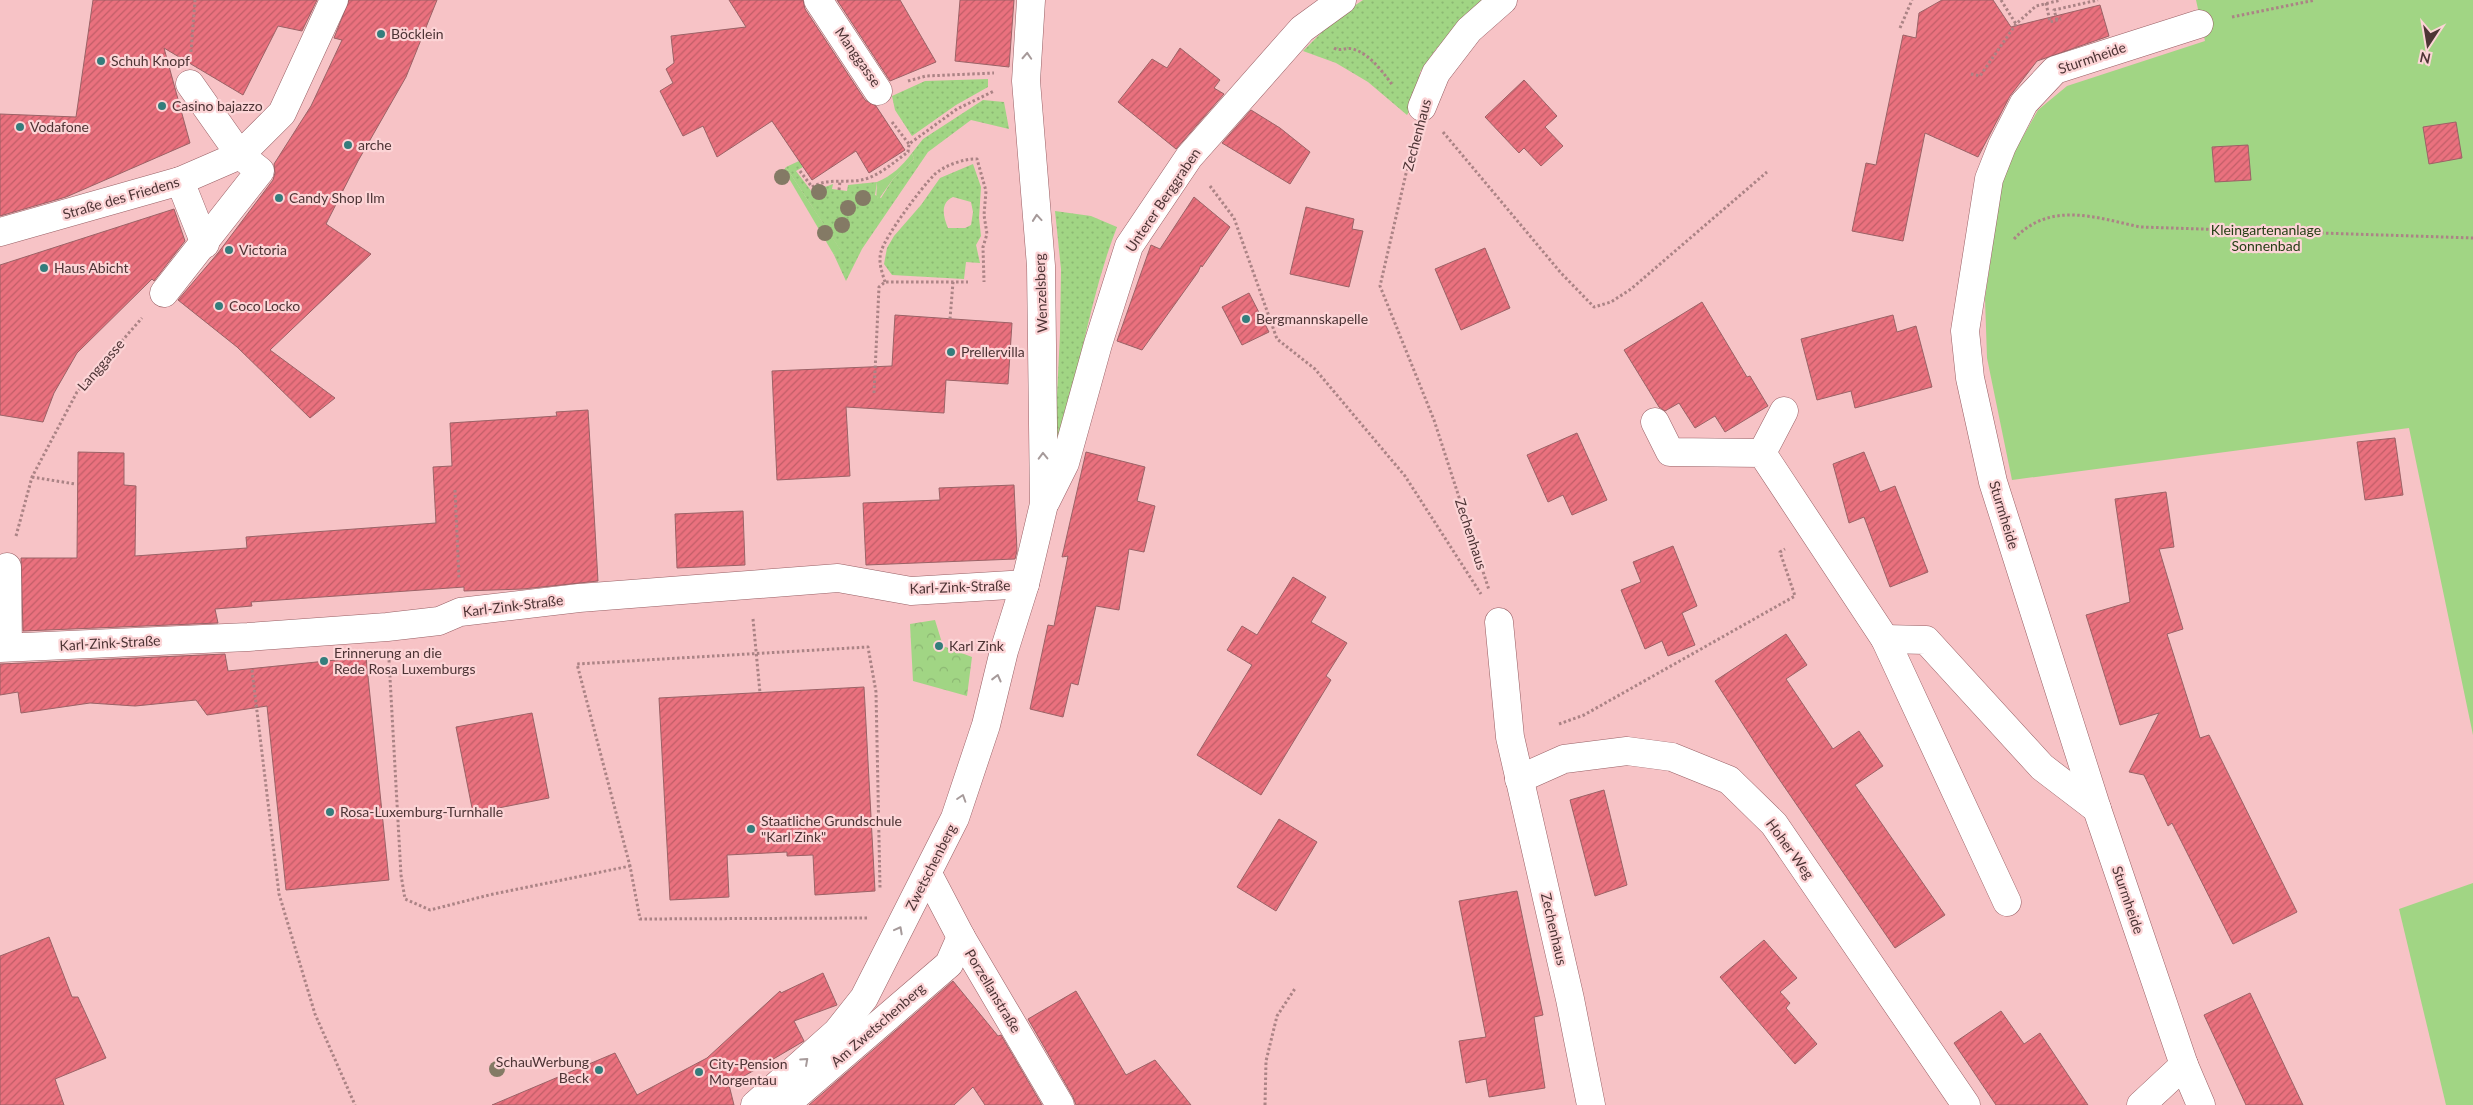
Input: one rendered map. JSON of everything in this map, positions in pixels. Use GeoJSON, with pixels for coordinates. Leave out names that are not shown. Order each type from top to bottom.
{"type":"FeatureCollection","features":[{"type":"Feature","properties":{"kind":"street","name":"Straße des Friedens"},"geometry":{"type":"LineString","coordinates":[[0,232],[180,181],[240,155],[282,114],[334,0]]}},
{"type":"Feature","properties":{"kind":"street","name":"Manggasse"},"geometry":{"type":"LineString","coordinates":[[818,0],[878,91]]}},
{"type":"Feature","properties":{"kind":"street","name":"Wenzelsberg"},"geometry":{"type":"LineString","coordinates":[[1025,584],[1044,504],[1041,266],[1026,81],[1031,0]]}},
{"type":"Feature","properties":{"kind":"street","name":"Unterer Berggraben"},"geometry":{"type":"LineString","coordinates":[[1044,504],[1065,463],[1098,344],[1129,246],[1189,157],[1302,29],[1342,0]]}},
{"type":"Feature","properties":{"kind":"street","name":"Zechenhaus"},"geometry":{"type":"LineString","coordinates":[[1422,107],[1436,72],[1469,30],[1503,0]]}},
{"type":"Feature","properties":{"kind":"street","name":"Sturmheide"},"geometry":{"type":"LineString","coordinates":[[2199,24],[2055,70],[2024,102],[2002,146],[1989,179],[1971,286],[1966,331],[1970,378],[1993,482],[2097,809],[2184,1065],[2201,1105]]}},
{"type":"Feature","properties":{"kind":"street"},"geometry":{"type":"LineString","coordinates":[[164,293],[205,244],[260,171],[240,155],[190,84]]}},
{"type":"Feature","properties":{"kind":"street"},"geometry":{"type":"LineString","coordinates":[[180,181],[205,244]]}},
{"type":"Feature","properties":{"kind":"street"},"geometry":{"type":"LineString","coordinates":[[1762,453],[1784,411]]}},
{"type":"Feature","properties":{"kind":"street"},"geometry":{"type":"LineString","coordinates":[[1655,422],[1670,452],[1762,453]]}},
{"type":"Feature","properties":{"kind":"street"},"geometry":{"type":"LineString","coordinates":[[1762,453],[1885,639],[2007,902]]}},
{"type":"Feature","properties":{"kind":"street"},"geometry":{"type":"LineString","coordinates":[[4,648],[7,567]]}},
{"type":"Feature","properties":{"kind":"street","name":"Karl-Zink-Straße"},"geometry":{"type":"LineString","coordinates":[[4,648],[248,638],[387,627],[439,621],[460,612],[579,598],[838,578],[911,591],[1025,584]]}},
{"type":"Feature","properties":{"kind":"street","name":"Zwetschenberg"},"geometry":{"type":"LineString","coordinates":[[756,1105],[837,1032],[864,998],[956,818],[986,725],[1004,651],[1025,584]]}},
{"type":"Feature","properties":{"kind":"street","name":"Zechenhaus"},"geometry":{"type":"LineString","coordinates":[[1499,622],[1510,738],[1570,999],[1590,1105]]}},
{"type":"Feature","properties":{"kind":"street"},"geometry":{"type":"LineString","coordinates":[[1885,639],[1926,640],[2042,767],[2097,809]]}},
{"type":"Feature","properties":{"kind":"street","name":"Hoher Weg"},"geometry":{"type":"LineString","coordinates":[[1519,779],[1564,759],[1627,751],[1672,757],[1729,780],[1774,824],[1966,1105]]}},
{"type":"Feature","properties":{"kind":"street","name":"Porzellanstraße"},"geometry":{"type":"LineString","coordinates":[[928,874],[961,937],[1060,1105]]}},
{"type":"Feature","properties":{"kind":"street","name":"Am Zwetschenberg"},"geometry":{"type":"LineString","coordinates":[[785,1105],[949,964],[961,937]]}},
{"type":"Feature","properties":{"kind":"street"},"geometry":{"type":"LineString","coordinates":[[2141,1105],[2184,1065]]}},
{"type":"Feature","properties":{"kind":"path"},"geometry":{"type":"LineString","coordinates":[[190,84],[195,0]]}},
{"type":"Feature","properties":{"kind":"path"},"geometry":{"type":"LineString","coordinates":[[1900,28],[1912,0]]}},
{"type":"Feature","properties":{"kind":"path"},"geometry":{"type":"LineString","coordinates":[[2001,0],[2016,24]]}},
{"type":"Feature","properties":{"kind":"path"},"geometry":{"type":"LineString","coordinates":[[1971,74],[1980,76],[2016,24],[2036,6],[2061,0]]}},
{"type":"Feature","properties":{"kind":"path"},"geometry":{"type":"LineString","coordinates":[[2046,4],[2050,22],[2059,20],[2054,10],[2098,0]]}},
{"type":"Feature","properties":{"kind":"path"},"geometry":{"type":"LineString","coordinates":[[2199,24],[2315,0]]}},
{"type":"Feature","properties":{"kind":"path"},"geometry":{"type":"LineString","coordinates":[[1302,29],[1337,50],[1350,48],[1363,53],[1373,61],[1400,96],[1422,107],[1561,272],[1594,306],[1611,302],[1631,289],[1767,172]]}},
{"type":"Feature","properties":{"kind":"path","name":"Manggasse"},"geometry":{"type":"LineString","coordinates":[[878,91],[926,76],[989,72],[1026,81]]}},
{"type":"Feature","properties":{"kind":"path"},"geometry":{"type":"LineString","coordinates":[[800,171],[812,187],[819,182],[863,180],[908,152],[909,144],[957,109],[989,93]]}},
{"type":"Feature","properties":{"kind":"path","name":"Zechenhaus"},"geometry":{"type":"LineString","coordinates":[[1422,107],[1380,286],[1434,420],[1499,622]]}},
{"type":"Feature","properties":{"kind":"path"},"geometry":{"type":"LineString","coordinates":[[1189,157],[1234,218],[1277,338],[1315,369],[1404,476],[1499,622]]}},
{"type":"Feature","properties":{"kind":"path"},"geometry":{"type":"LineString","coordinates":[[885,282],[880,254],[885,240],[935,174],[969,158],[977,159],[986,191],[984,216],[987,234],[983,247],[984,282]]}},
{"type":"Feature","properties":{"kind":"path"},"geometry":{"type":"LineString","coordinates":[[886,162],[888,166]]}},
{"type":"Feature","properties":{"kind":"path"},"geometry":{"type":"LineString","coordinates":[[839,190],[840,181]]}},
{"type":"Feature","properties":{"kind":"path"},"geometry":{"type":"LineString","coordinates":[[2008,246],[2027,226],[2056,214],[2094,217],[2140,227],[2473,238]]}},
{"type":"Feature","properties":{"kind":"path"},"geometry":{"type":"LineString","coordinates":[[874,394],[879,288],[885,282],[968,282]]}},
{"type":"Feature","properties":{"kind":"path"},"geometry":{"type":"LineString","coordinates":[[950,319],[953,282]]}},
{"type":"Feature","properties":{"kind":"path","name":"Langgasse"},"geometry":{"type":"LineString","coordinates":[[7,567],[32,477],[77,392],[164,293]]}},
{"type":"Feature","properties":{"kind":"path"},"geometry":{"type":"LineString","coordinates":[[32,477],[75,484]]}},
{"type":"Feature","properties":{"kind":"path"},"geometry":{"type":"LineString","coordinates":[[455,490],[460,612]]}},
{"type":"Feature","properties":{"kind":"path"},"geometry":{"type":"LineString","coordinates":[[1510,738],[1584,715],[1795,596],[1780,552]]}},
{"type":"Feature","properties":{"kind":"path"},"geometry":{"type":"LineString","coordinates":[[749,586],[760,693]]}},
{"type":"Feature","properties":{"kind":"path"},"geometry":{"type":"LineString","coordinates":[[387,627],[404,899],[430,910],[489,895],[630,866]]}},
{"type":"Feature","properties":{"kind":"path"},"geometry":{"type":"LineString","coordinates":[[248,638],[279,894],[315,1014],[356,1105]]}},
{"type":"Feature","properties":{"kind":"path"},"geometry":{"type":"LineString","coordinates":[[880,885],[876,692],[868,647],[577,664],[630,866],[640,919],[878,918],[898,932]]}},
{"type":"Feature","properties":{"kind":"path"},"geometry":{"type":"LineString","coordinates":[[1265,1105],[1266,1061],[1277,1016],[1296,987]]}},
{"type":"Feature","properties":{"kind":"green space"},"geometry":{"type":"Polygon","coordinates":[[[1363,0],[1484,0],[1436,49],[1420,72],[1417,99],[1407,115],[1368,82],[1336,63],[1303,51],[1336,18],[1363,0]]]}},
{"type":"Feature","properties":{"kind":"green space","name":"Kleingartenanlage Sonnenbad"},"geometry":{"type":"Polygon","coordinates":[[[2196,0],[2473,0],[2473,735],[2409,428],[2012,480],[1987,358],[1985,298],[2002,183],[2016,149],[2038,110],[2067,86],[2205,41],[2196,0]]]}},
{"type":"Feature","properties":{"kind":"green space"},"geometry":{"type":"Polygon","coordinates":[[[988,79],[988,87],[956,105],[912,136],[895,110],[892,96],[925,81],[988,79]]]}},
{"type":"Feature","properties":{"kind":"green space"},"geometry":{"type":"Polygon","coordinates":[[[983,100],[1004,102],[1009,129],[971,120],[928,152],[862,249],[846,281],[834,255],[841,251],[786,167],[799,161],[803,167],[796,171],[812,192],[833,184],[832,189],[847,191],[848,185],[877,182],[875,195],[881,198],[893,179],[914,159],[912,153],[923,139],[983,100]]]}},
{"type":"Feature","properties":{"kind":"green space"},"geometry":{"type":"Polygon","coordinates":[[[912,153],[914,159],[893,179],[876,203],[877,182],[896,170],[912,153]]]}},
{"type":"Feature","properties":{"kind":"green space"},"geometry":{"type":"Polygon","coordinates":[[[973,164],[981,187],[979,218],[981,236],[976,245],[980,263],[966,262],[964,279],[892,275],[884,264],[887,248],[894,236],[921,205],[940,178],[973,164]],[[953,197],[946,203],[944,214],[948,228],[965,228],[971,225],[973,212],[971,202],[953,197]]]}},
{"type":"Feature","properties":{"kind":"green space"},"geometry":{"type":"Polygon","coordinates":[[[786,167],[842,252],[834,255],[784,170],[786,167]]]}},
{"type":"Feature","properties":{"kind":"green space"},"geometry":{"type":"Polygon","coordinates":[[[1055,211],[1091,216],[1117,227],[1098,283],[1063,428],[1054,456],[1061,269],[1055,211]]]}},
{"type":"Feature","properties":{"kind":"green space"},"geometry":{"type":"Polygon","coordinates":[[[935,620],[943,646],[972,657],[967,696],[913,681],[910,624],[935,620]]]}},
{"type":"Feature","properties":{"kind":"green space"},"geometry":{"type":"Polygon","coordinates":[[[2473,883],[2473,1105],[2446,1105],[2399,909],[2473,883]]]}},
{"type":"Feature","properties":{"kind":"building"},"geometry":{"type":"Polygon","coordinates":[[[93,0],[317,0],[302,31],[278,26],[243,95],[164,48],[190,143],[66,197],[0,216],[0,114],[76,117],[93,0]]]}},
{"type":"Feature","properties":{"kind":"building"},"geometry":{"type":"Polygon","coordinates":[[[349,0],[437,0],[406,77],[358,161],[326,224],[371,254],[270,350],[335,398],[310,418],[237,347],[178,300],[218,253],[273,180],[275,173],[274,164],[311,106],[342,40],[334,38],[349,0]]]}},
{"type":"Feature","properties":{"kind":"building"},"geometry":{"type":"Polygon","coordinates":[[[729,0],[803,0],[805,9],[865,100],[876,106],[905,150],[869,173],[856,151],[812,180],[772,121],[717,157],[703,126],[683,136],[660,91],[673,83],[666,69],[674,63],[671,36],[746,27],[729,0]]]}},
{"type":"Feature","properties":{"kind":"building"},"geometry":{"type":"Polygon","coordinates":[[[837,0],[900,0],[936,62],[890,81],[837,0]]]}},
{"type":"Feature","properties":{"kind":"building"},"geometry":{"type":"Polygon","coordinates":[[[960,0],[1014,0],[1009,67],[955,61],[960,0]]]}},
{"type":"Feature","properties":{"kind":"building"},"geometry":{"type":"Polygon","coordinates":[[[1942,0],[1993,0],[2011,27],[2100,5],[2109,36],[2037,61],[2010,96],[1978,157],[1925,133],[1903,241],[1852,231],[1866,163],[1876,165],[1903,35],[1916,38],[1919,13],[1942,0]]]}},
{"type":"Feature","properties":{"kind":"building"},"geometry":{"type":"Polygon","coordinates":[[[1180,48],[1220,80],[1214,88],[1224,94],[1176,149],[1118,102],[1152,59],[1167,68],[1180,48]]]}},
{"type":"Feature","properties":{"kind":"building"},"geometry":{"type":"Polygon","coordinates":[[[1524,80],[1557,116],[1545,127],[1563,146],[1541,166],[1524,148],[1519,153],[1485,117],[1524,80]]]}},
{"type":"Feature","properties":{"kind":"building"},"geometry":{"type":"Polygon","coordinates":[[[1251,110],[1280,128],[1310,152],[1290,184],[1222,143],[1251,110]]]}},
{"type":"Feature","properties":{"kind":"building"},"geometry":{"type":"Polygon","coordinates":[[[2456,122],[2462,158],[2429,164],[2423,127],[2456,122]]]}},
{"type":"Feature","properties":{"kind":"building"},"geometry":{"type":"Polygon","coordinates":[[[2248,145],[2251,180],[2215,182],[2212,147],[2248,145]]]}},
{"type":"Feature","properties":{"kind":"building"},"geometry":{"type":"Polygon","coordinates":[[[1194,197],[1230,227],[1142,350],[1117,341],[1151,245],[1160,249],[1194,197]]]}},
{"type":"Feature","properties":{"kind":"building"},"geometry":{"type":"Polygon","coordinates":[[[1306,207],[1354,219],[1352,229],[1363,231],[1349,287],[1290,274],[1306,207]]]}},
{"type":"Feature","properties":{"kind":"building"},"geometry":{"type":"Polygon","coordinates":[[[174,209],[185,241],[154,281],[152,279],[77,353],[54,393],[43,422],[0,415],[0,265],[174,209]]]}},
{"type":"Feature","properties":{"kind":"building"},"geometry":{"type":"Polygon","coordinates":[[[1485,248],[1510,308],[1461,330],[1435,269],[1485,248]]]}},
{"type":"Feature","properties":{"kind":"building","name":"Bergmannskapelle"},"geometry":{"type":"Polygon","coordinates":[[[1249,293],[1269,332],[1242,345],[1222,307],[1249,293]]]}},
{"type":"Feature","properties":{"kind":"building"},"geometry":{"type":"Polygon","coordinates":[[[1702,302],[1747,377],[1750,376],[1768,406],[1725,432],[1715,416],[1695,428],[1679,403],[1665,411],[1659,407],[1624,350],[1702,302]]]}},
{"type":"Feature","properties":{"kind":"building"},"geometry":{"type":"Polygon","coordinates":[[[895,315],[1012,323],[1008,384],[946,380],[944,413],[846,407],[850,476],[777,480],[772,371],[892,366],[895,315]]]}},
{"type":"Feature","properties":{"kind":"building"},"geometry":{"type":"Polygon","coordinates":[[[1893,315],[1897,332],[1916,326],[1932,387],[1855,408],[1851,391],[1817,400],[1801,339],[1893,315]]]}},
{"type":"Feature","properties":{"kind":"building"},"geometry":{"type":"Polygon","coordinates":[[[588,410],[598,581],[523,589],[464,591],[464,587],[251,602],[252,606],[215,609],[218,623],[23,631],[21,558],[77,558],[78,452],[124,453],[124,485],[136,486],[135,556],[247,548],[246,537],[436,523],[433,467],[452,466],[450,423],[557,416],[556,412],[588,410]]]}},
{"type":"Feature","properties":{"kind":"building"},"geometry":{"type":"Polygon","coordinates":[[[1577,433],[1607,500],[1572,515],[1563,495],[1548,502],[1527,455],[1577,433]]]}},
{"type":"Feature","properties":{"kind":"building"},"geometry":{"type":"Polygon","coordinates":[[[2395,438],[2403,495],[2365,500],[2357,442],[2395,438]]]}},
{"type":"Feature","properties":{"kind":"building"},"geometry":{"type":"Polygon","coordinates":[[[1086,452],[1145,467],[1137,501],[1155,506],[1144,552],[1129,549],[1119,610],[1096,606],[1078,685],[1071,683],[1063,717],[1030,709],[1048,625],[1054,626],[1068,556],[1062,557],[1086,452]]]}},
{"type":"Feature","properties":{"kind":"building"},"geometry":{"type":"Polygon","coordinates":[[[1864,452],[1880,492],[1895,486],[1928,572],[1890,587],[1864,517],[1849,523],[1833,464],[1864,452]]]}},
{"type":"Feature","properties":{"kind":"building"},"geometry":{"type":"Polygon","coordinates":[[[1014,485],[1017,551],[1015,559],[866,565],[863,503],[940,500],[939,488],[1014,485]]]}},
{"type":"Feature","properties":{"kind":"building"},"geometry":{"type":"Polygon","coordinates":[[[2166,492],[2174,547],[2159,549],[2183,629],[2167,634],[2200,738],[2209,735],[2297,912],[2233,944],[2172,823],[2168,826],[2144,775],[2129,772],[2159,713],[2120,725],[2086,615],[2130,602],[2115,499],[2166,492]]]}},
{"type":"Feature","properties":{"kind":"building"},"geometry":{"type":"Polygon","coordinates":[[[743,511],[745,565],[677,568],[675,514],[743,511]]]}},
{"type":"Feature","properties":{"kind":"building"},"geometry":{"type":"Polygon","coordinates":[[[1673,546],[1697,606],[1682,613],[1695,645],[1668,656],[1662,641],[1645,649],[1621,590],[1641,582],[1633,562],[1673,546]]]}},
{"type":"Feature","properties":{"kind":"building"},"geometry":{"type":"Polygon","coordinates":[[[1293,577],[1326,597],[1311,622],[1347,643],[1326,676],[1331,680],[1261,795],[1197,755],[1252,665],[1227,650],[1242,626],[1257,635],[1293,577]]]}},
{"type":"Feature","properties":{"kind":"building"},"geometry":{"type":"Polygon","coordinates":[[[1786,634],[1807,665],[1786,679],[1833,749],[1859,731],[1883,766],[1855,785],[1945,915],[1895,948],[1768,763],[1715,681],[1786,634]]]}},
{"type":"Feature","properties":{"kind":"building","name":"Rosa-Luxemburg-Turnhalle"},"geometry":{"type":"Polygon","coordinates":[[[225,654],[228,671],[366,657],[389,880],[286,890],[267,706],[207,715],[196,700],[135,706],[90,703],[21,713],[18,692],[0,695],[0,664],[225,654]]]}},
{"type":"Feature","properties":{"kind":"building"},"geometry":{"type":"Polygon","coordinates":[[[864,687],[875,891],[815,895],[813,855],[787,856],[787,852],[727,855],[729,897],[670,900],[659,698],[864,687]]]}},
{"type":"Feature","properties":{"kind":"building"},"geometry":{"type":"Polygon","coordinates":[[[532,713],[549,798],[473,813],[456,727],[532,713]]]}},
{"type":"Feature","properties":{"kind":"building"},"geometry":{"type":"Polygon","coordinates":[[[1604,790],[1627,885],[1595,896],[1570,800],[1604,790]]]}},
{"type":"Feature","properties":{"kind":"building"},"geometry":{"type":"Polygon","coordinates":[[[1279,819],[1317,842],[1276,911],[1237,887],[1279,819]]]}},
{"type":"Feature","properties":{"kind":"building"},"geometry":{"type":"Polygon","coordinates":[[[1517,891],[1543,1015],[1534,1017],[1545,1088],[1489,1097],[1486,1079],[1466,1083],[1459,1041],[1486,1037],[1459,901],[1517,891]]]}},
{"type":"Feature","properties":{"kind":"building"},"geometry":{"type":"Polygon","coordinates":[[[49,937],[72,997],[78,997],[106,1058],[55,1079],[64,1105],[0,1105],[0,956],[49,937]]]}},
{"type":"Feature","properties":{"kind":"building"},"geometry":{"type":"Polygon","coordinates":[[[1764,940],[1797,978],[1780,992],[1790,1003],[1786,1008],[1817,1044],[1795,1064],[1720,977],[1764,940]]]}},
{"type":"Feature","properties":{"kind":"building"},"geometry":{"type":"Polygon","coordinates":[[[823,973],[837,1005],[794,1021],[804,1041],[729,1085],[734,1105],[492,1105],[615,1053],[637,1095],[707,1058],[780,991],[781,993],[823,973]]]}},
{"type":"Feature","properties":{"kind":"building"},"geometry":{"type":"Polygon","coordinates":[[[953,981],[998,1036],[1001,1035],[1042,1105],[985,1105],[973,1087],[954,1105],[809,1105],[953,981]]]}},
{"type":"Feature","properties":{"kind":"building"},"geometry":{"type":"Polygon","coordinates":[[[1076,991],[1126,1075],[1155,1060],[1191,1105],[1076,1105],[1028,1019],[1076,991]]]}},
{"type":"Feature","properties":{"kind":"building"},"geometry":{"type":"Polygon","coordinates":[[[2250,993],[2303,1105],[2246,1105],[2204,1015],[2250,993]]]}},
{"type":"Feature","properties":{"kind":"building"},"geometry":{"type":"Polygon","coordinates":[[[2001,1011],[2024,1044],[2040,1033],[2088,1105],[1996,1105],[1954,1043],[2001,1011]]]}},
{"type":"Feature","properties":{"kind":"place","name":"Böcklein"},"geometry":{"type":"Point","coordinates":[381,34]}},
{"type":"Feature","properties":{"kind":"place","name":"Schuh Knopf"},"geometry":{"type":"Point","coordinates":[101,61]}},
{"type":"Feature","properties":{"kind":"place","name":"Casino bajazzo"},"geometry":{"type":"Point","coordinates":[162,106]}},
{"type":"Feature","properties":{"kind":"place","name":"Vodafone"},"geometry":{"type":"Point","coordinates":[20,127]}},
{"type":"Feature","properties":{"kind":"place","name":"arche"},"geometry":{"type":"Point","coordinates":[348,145]}},
{"type":"Feature","properties":{"kind":"place","name":"Candy Shop Ilm"},"geometry":{"type":"Point","coordinates":[279,198]}},
{"type":"Feature","properties":{"kind":"place","name":"Victoria"},"geometry":{"type":"Point","coordinates":[229,250]}},
{"type":"Feature","properties":{"kind":"place","name":"Haus Abicht"},"geometry":{"type":"Point","coordinates":[44,268]}},
{"type":"Feature","properties":{"kind":"place","name":"Coco Locko"},"geometry":{"type":"Point","coordinates":[219,306]}},
{"type":"Feature","properties":{"kind":"place","name":"Bergmannskapelle"},"geometry":{"type":"Point","coordinates":[1246,319]}},
{"type":"Feature","properties":{"kind":"place","name":"Prellervilla"},"geometry":{"type":"Point","coordinates":[951,352]}},
{"type":"Feature","properties":{"kind":"place","name":"Karl Zink"},"geometry":{"type":"Point","coordinates":[939,646]}},
{"type":"Feature","properties":{"kind":"place","name":"Erinnerung an die Rede Rosa Luxemburgs"},"geometry":{"type":"Point","coordinates":[324,661]}},
{"type":"Feature","properties":{"kind":"place","name":"Rosa-Luxemburg-Turnhalle"},"geometry":{"type":"Point","coordinates":[330,812]}},
{"type":"Feature","properties":{"kind":"place","name":"Staatliche Grundschule \"Karl Zink\""},"geometry":{"type":"Point","coordinates":[751,829]}},
{"type":"Feature","properties":{"kind":"place","name":"SchauWerbung Beck"},"geometry":{"type":"Point","coordinates":[599,1070]}},
{"type":"Feature","properties":{"kind":"place","name":"City-Pension Morgentau"},"geometry":{"type":"Point","coordinates":[699,1072]}}]}
